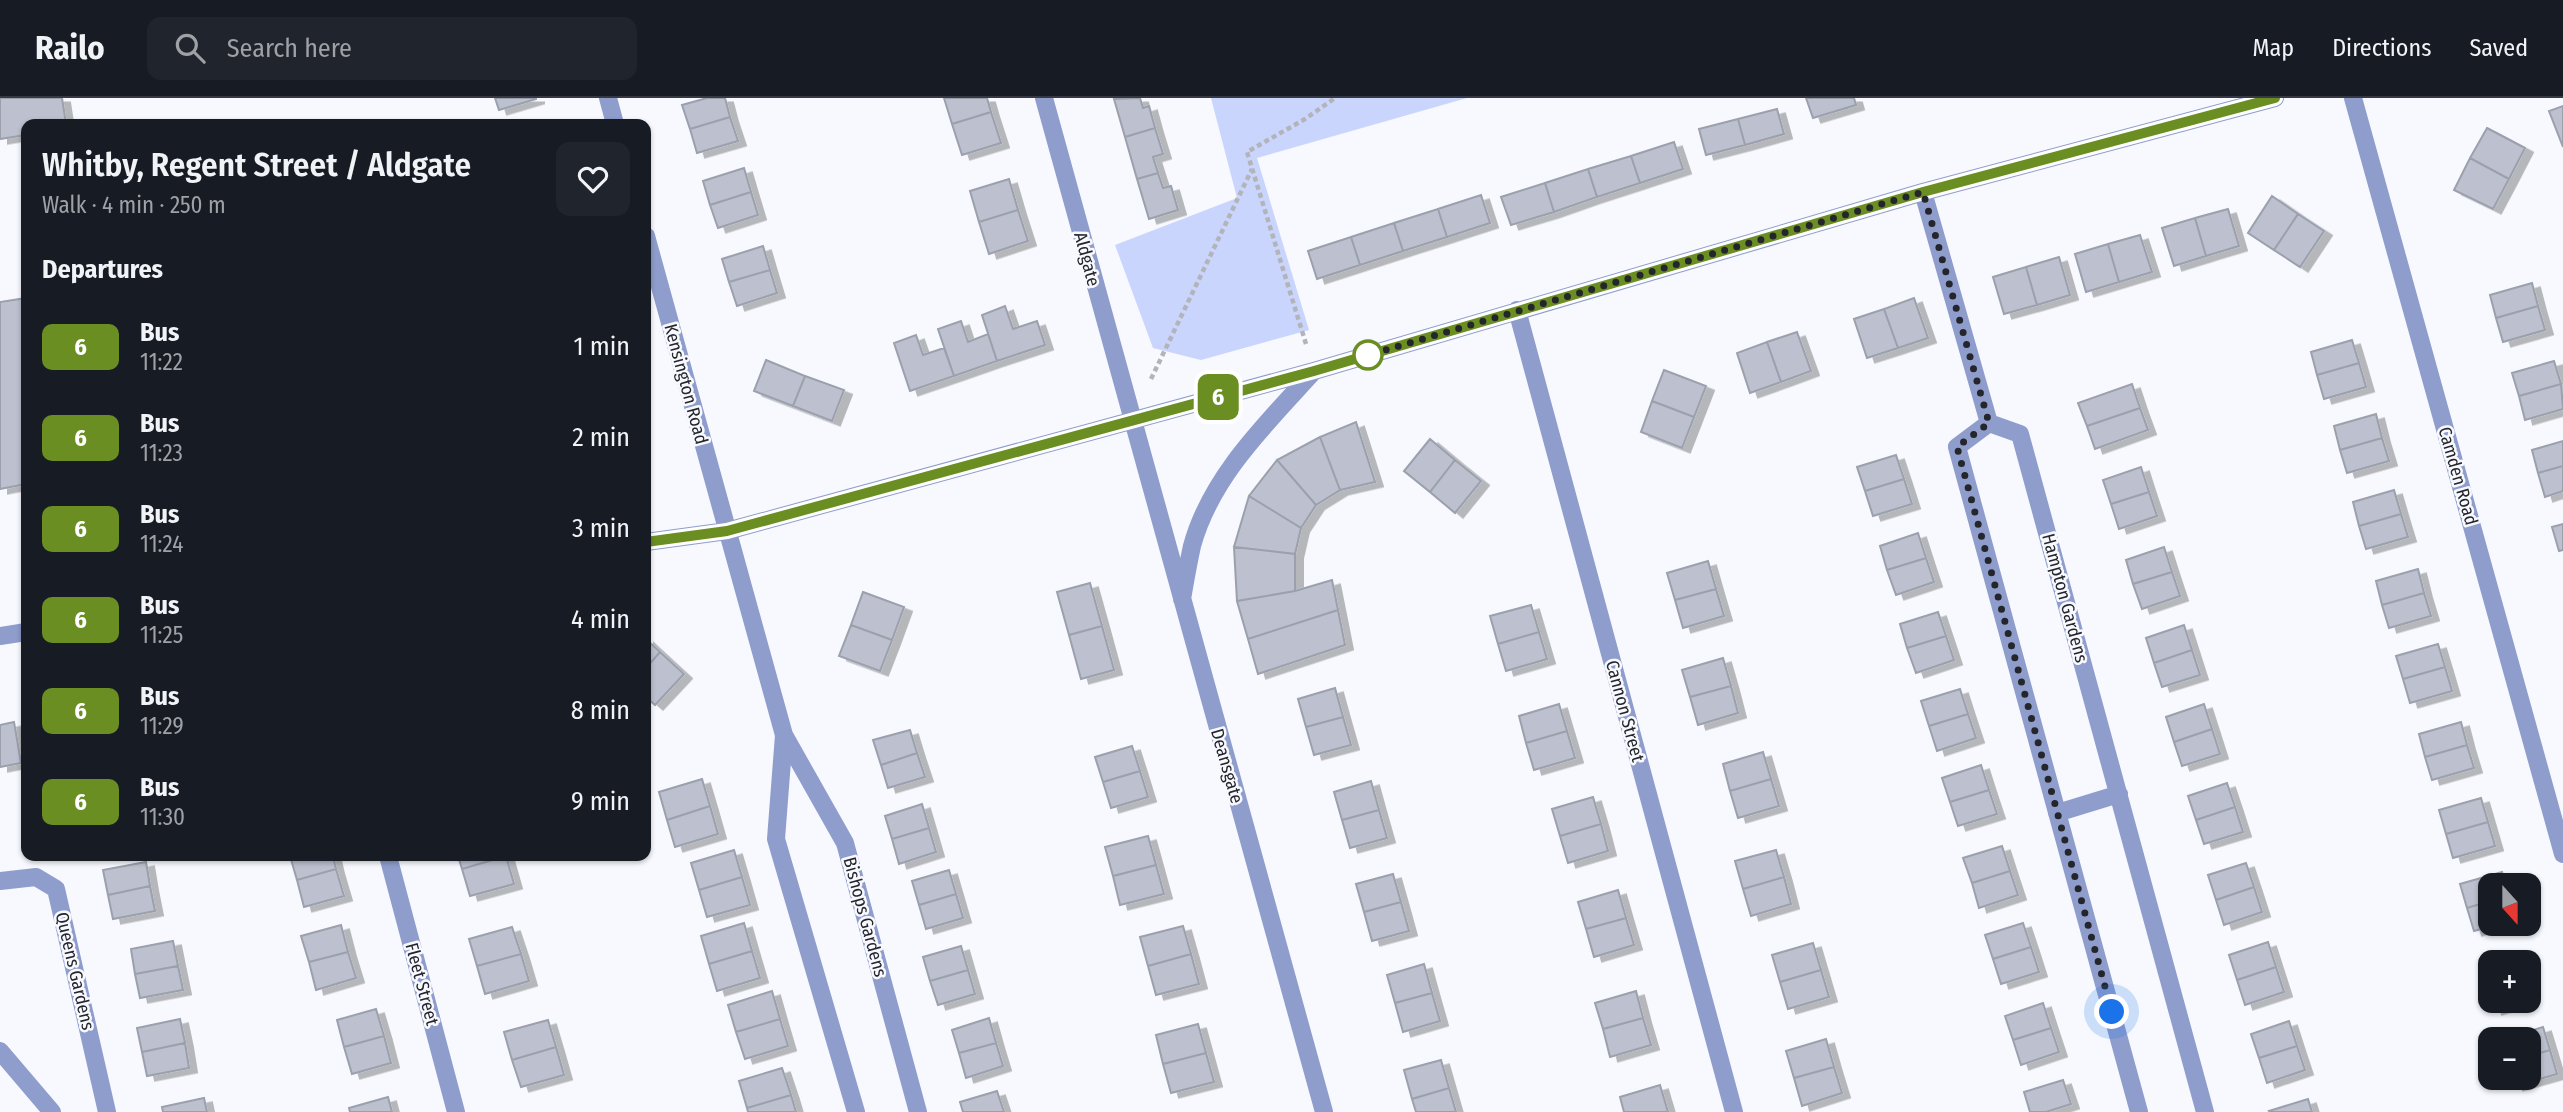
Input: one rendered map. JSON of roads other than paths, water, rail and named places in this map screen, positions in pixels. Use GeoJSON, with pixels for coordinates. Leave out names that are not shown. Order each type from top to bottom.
{"type":"FeatureCollection","features":[{"type":"Feature","properties":{"kind":"street"},"geometry":{"type":"LineString","coordinates":[[608,98],[614,119]]}},
{"type":"Feature","properties":{"kind":"street","name":"Aldgate"},"geometry":{"type":"LineString","coordinates":[[1044,98],[1130,421]]}},
{"type":"Feature","properties":{"kind":"street"},"geometry":{"type":"LineString","coordinates":[[651,541],[727,531],[1314,371],[1923,192],[2275,98]]}},
{"type":"Feature","properties":{"kind":"street","name":"Camden Road"},"geometry":{"type":"LineString","coordinates":[[2353,98],[2563,854]]}},
{"type":"Feature","properties":{"kind":"street"},"geometry":{"type":"LineString","coordinates":[[1923,192],[1989,423],[1957,447],[2139,1112]]}},
{"type":"Feature","properties":{"kind":"street","name":"Kensington Road"},"geometry":{"type":"LineString","coordinates":[[651,254],[727,531]]}},
{"type":"Feature","properties":{"kind":"street","name":"Cannon Street"},"geometry":{"type":"LineString","coordinates":[[1517,310],[1734,1112]]}},
{"type":"Feature","properties":{"kind":"street"},"geometry":{"type":"LineString","coordinates":[[1181,602],[1193,544],[1216,492],[1244,450],[1314,371]]}},
{"type":"Feature","properties":{"kind":"street","name":"Deansgate"},"geometry":{"type":"LineString","coordinates":[[1130,421],[1324,1112]]}},
{"type":"Feature","properties":{"kind":"street","name":"Hampton Gardens"},"geometry":{"type":"LineString","coordinates":[[1989,423],[2020,434],[2205,1112]]}},
{"type":"Feature","properties":{"kind":"street","name":"Bishops Gardens"},"geometry":{"type":"LineString","coordinates":[[727,531],[783,735],[845,843],[918,1112]]}},
{"type":"Feature","properties":{"kind":"street"},"geometry":{"type":"LineString","coordinates":[[0,636],[21,633]]}},
{"type":"Feature","properties":{"kind":"street","name":"Bishops Gardens"},"geometry":{"type":"LineString","coordinates":[[783,735],[776,839],[856,1112]]}},
{"type":"Feature","properties":{"kind":"street"},"geometry":{"type":"LineString","coordinates":[[2057,813],[2119,794]]}},
{"type":"Feature","properties":{"kind":"street","name":"Fleet Street"},"geometry":{"type":"LineString","coordinates":[[389,861],[456,1112]]}},
{"type":"Feature","properties":{"kind":"street","name":"Queens Gardens"},"geometry":{"type":"LineString","coordinates":[[0,881],[36,877],[56,889],[107,1112]]}},
{"type":"Feature","properties":{"kind":"street"},"geometry":{"type":"LineString","coordinates":[[0,1051],[52,1112]]}}]}
